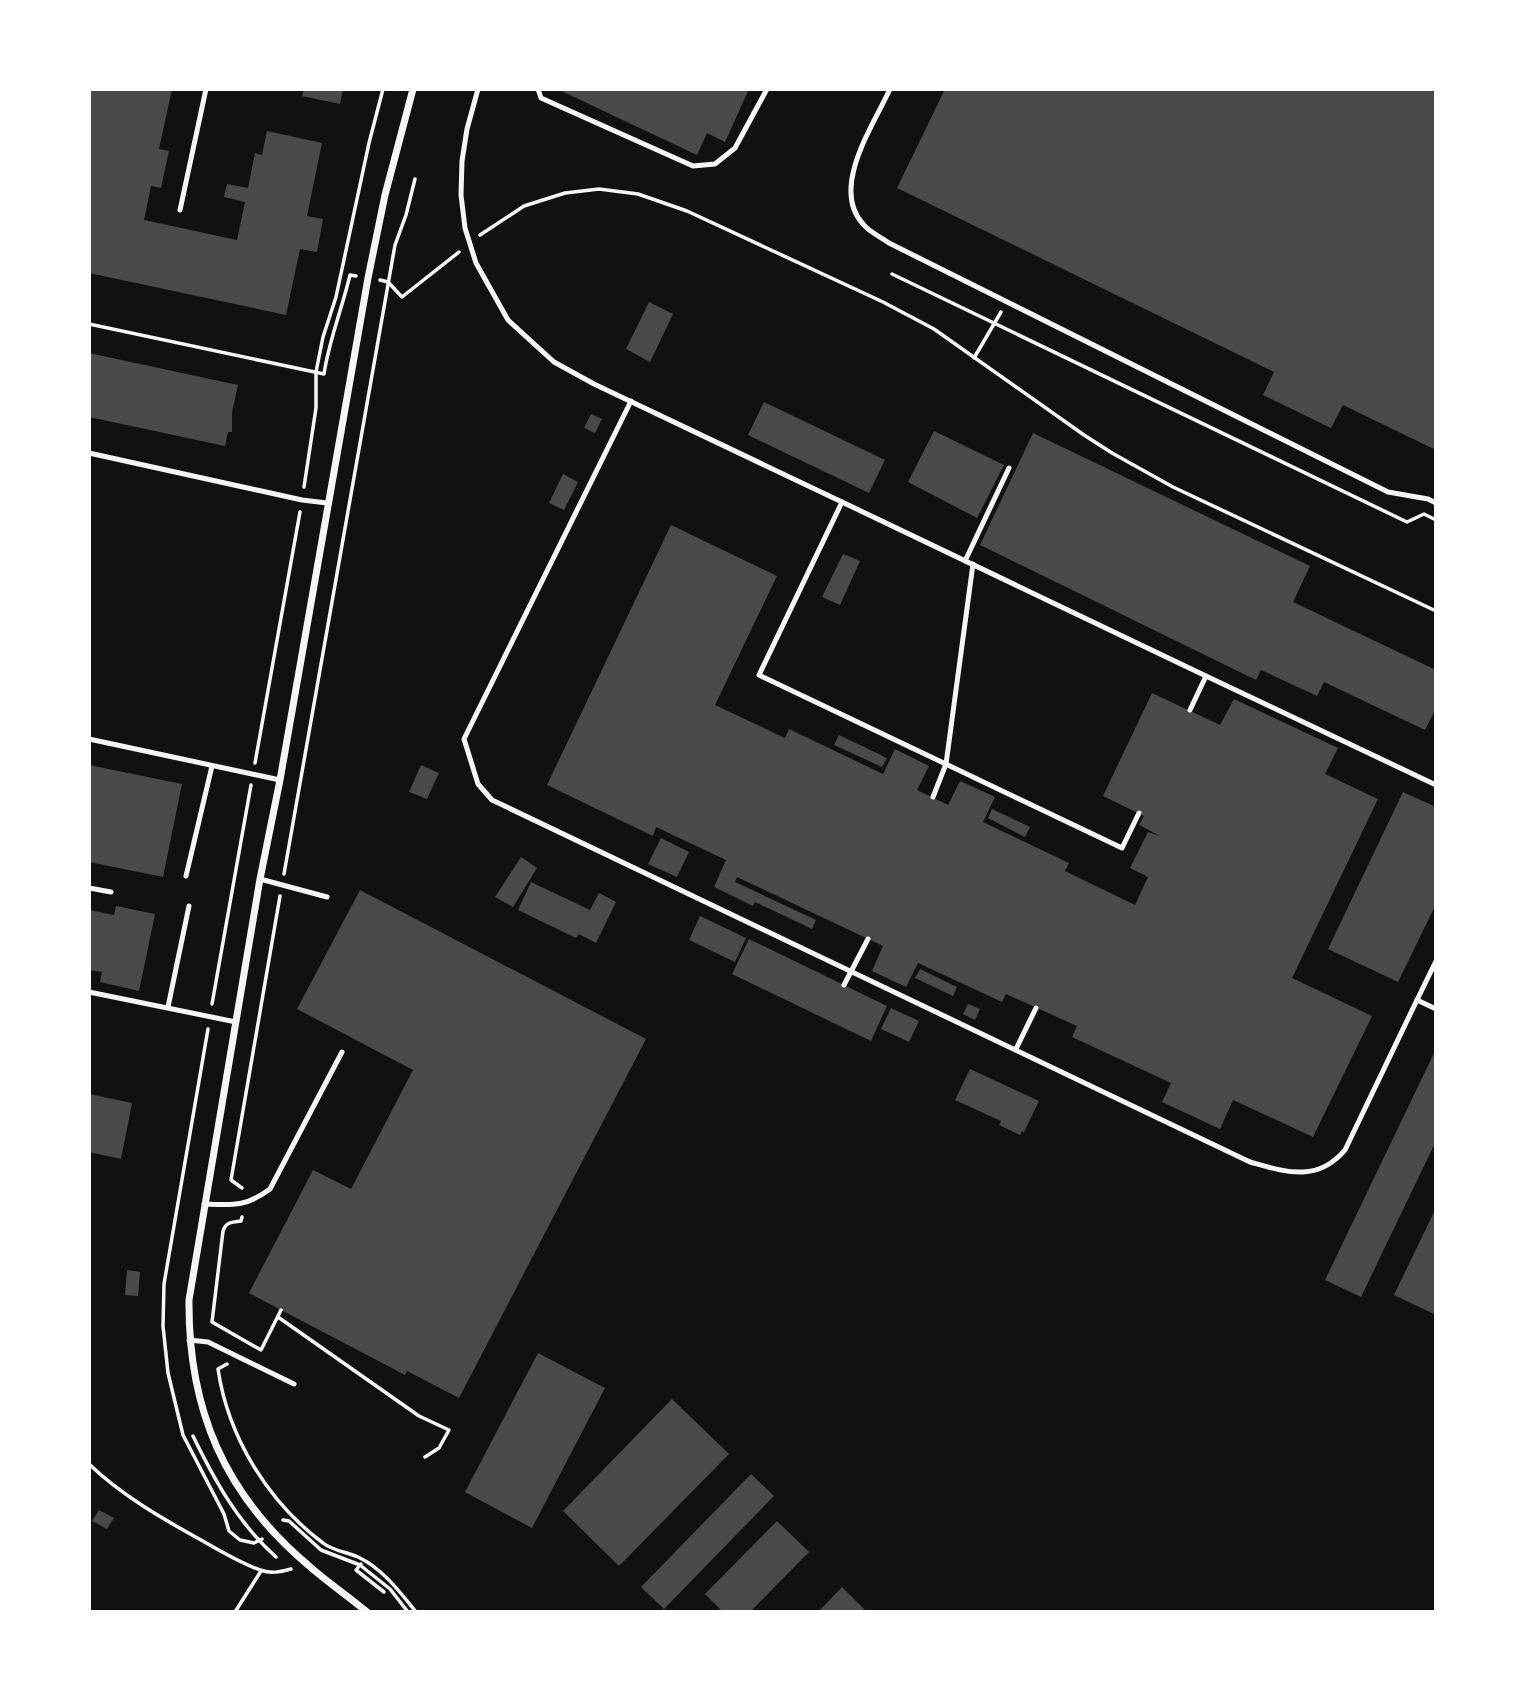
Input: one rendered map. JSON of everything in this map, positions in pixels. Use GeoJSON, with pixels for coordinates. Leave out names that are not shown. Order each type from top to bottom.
{"type":"FeatureCollection","features":[{"type":"Feature","properties":{"kind":"street"},"geometry":{"type":"LineString","coordinates":[[367,1612],[307,1565],[271,1530],[225,1467],[197,1391],[189,1340],[189,1300],[260,879],[280,780],[368,278],[385,195],[413,89]]}},
{"type":"Feature","properties":{"kind":"lane"},"geometry":{"type":"LineString","coordinates":[[180,210],[205,89]]}},
{"type":"Feature","properties":{"kind":"lane"},"geometry":{"type":"LineString","coordinates":[[478,89],[462,161],[461,195],[470,247],[508,320],[554,362],[1436,785]]}},
{"type":"Feature","properties":{"kind":"lane"},"geometry":{"type":"LineString","coordinates":[[538,89],[541,99],[693,166],[715,164],[735,148],[767,89]]}},
{"type":"Feature","properties":{"kind":"lane"},"geometry":{"type":"LineString","coordinates":[[890,89],[852,171],[849,189],[852,206],[863,225],[889,243],[1388,492],[1428,499],[1436,503]]}},
{"type":"Feature","properties":{"kind":"lane"},"geometry":{"type":"LineString","coordinates":[[631,401],[464,740],[478,784],[492,800],[1250,1162],[1290,1173],[1317,1171],[1334,1163],[1345,1150],[1436,961]]}},
{"type":"Feature","properties":{"kind":"lane"},"geometry":{"type":"LineString","coordinates":[[89,453],[302,500],[327,503]]}},
{"type":"Feature","properties":{"kind":"lane"},"geometry":{"type":"LineString","coordinates":[[965,561],[1009,468]]}},
{"type":"Feature","properties":{"kind":"lane"},"geometry":{"type":"LineString","coordinates":[[842,502],[759,675],[1122,848],[1139,814]]}},
{"type":"Feature","properties":{"kind":"lane"},"geometry":{"type":"LineString","coordinates":[[933,797],[946,764],[973,564]]}},
{"type":"Feature","properties":{"kind":"lane"},"geometry":{"type":"LineString","coordinates":[[1190,710],[1206,676]]}},
{"type":"Feature","properties":{"kind":"lane"},"geometry":{"type":"LineString","coordinates":[[89,739],[280,780]]}},
{"type":"Feature","properties":{"kind":"lane"},"geometry":{"type":"LineString","coordinates":[[186,876],[212,766]]}},
{"type":"Feature","properties":{"kind":"lane"},"geometry":{"type":"LineString","coordinates":[[260,879],[327,897]]}},
{"type":"Feature","properties":{"kind":"lane"},"geometry":{"type":"LineString","coordinates":[[89,888],[111,892]]}},
{"type":"Feature","properties":{"kind":"lane"},"geometry":{"type":"LineString","coordinates":[[168,1007],[189,906]]}},
{"type":"Feature","properties":{"kind":"lane"},"geometry":{"type":"LineString","coordinates":[[844,985],[868,939]]}},
{"type":"Feature","properties":{"kind":"lane"},"geometry":{"type":"LineString","coordinates":[[89,992],[236,1022]]}},
{"type":"Feature","properties":{"kind":"lane"},"geometry":{"type":"LineString","coordinates":[[1417,1000],[1436,1009]]}},
{"type":"Feature","properties":{"kind":"lane"},"geometry":{"type":"LineString","coordinates":[[1016,1049],[1036,1008]]}},
{"type":"Feature","properties":{"kind":"lane"},"geometry":{"type":"LineString","coordinates":[[204,1204],[242,1205],[271,1189],[342,1052]]}},
{"type":"Feature","properties":{"kind":"lane"},"geometry":{"type":"LineString","coordinates":[[189,1340],[208,1342],[294,1384]]}},
{"type":"Feature","properties":{"kind":"path"},"geometry":{"type":"LineString","coordinates":[[383,89],[336,297],[323,337],[316,372],[316,408],[302,500],[164,1284],[163,1326],[168,1373],[183,1435],[224,1514],[229,1531],[240,1540],[259,1542],[282,1521],[289,1521],[321,1550],[362,1563],[390,1589],[408,1612]]}},
{"type":"Feature","properties":{"kind":"path"},"geometry":{"type":"LineString","coordinates":[[281,1310],[261,1350],[212,1322],[223,1231],[230,1222],[241,1221],[242,1188],[231,1180],[388,282],[395,245],[415,179]]}},
{"type":"Feature","properties":{"kind":"path"},"geometry":{"type":"LineString","coordinates":[[89,324],[324,374],[330,338],[344,302],[350,275],[388,282],[402,296],[456,254],[479,244],[477,237],[512,213],[543,198],[599,189],[638,194],[705,218],[883,302],[934,329],[1084,435],[1124,460],[1185,492],[1436,611]]}},
{"type":"Feature","properties":{"kind":"path"},"geometry":{"type":"LineString","coordinates":[[892,274],[1407,522],[1424,514],[1436,520]]}},
{"type":"Feature","properties":{"kind":"path"},"geometry":{"type":"LineString","coordinates":[[974,358],[995,326]]}},
{"type":"Feature","properties":{"kind":"path"},"geometry":{"type":"LineString","coordinates":[[278,1317],[419,1416],[449,1430],[439,1448],[425,1457]]}},
{"type":"Feature","properties":{"kind":"path"},"geometry":{"type":"LineString","coordinates":[[233,1335],[227,1365],[218,1368],[222,1395],[256,1469],[283,1505],[326,1545],[362,1563],[394,1585],[416,1612]]}},
{"type":"Feature","properties":{"kind":"path"},"geometry":{"type":"LineString","coordinates":[[89,1464],[105,1480],[174,1525],[261,1571],[275,1573],[307,1565]]}},
{"type":"Feature","properties":{"kind":"path"},"geometry":{"type":"LineString","coordinates":[[362,1563],[356,1570],[384,1592]]}},
{"type":"Feature","properties":{"kind":"path"},"geometry":{"type":"LineString","coordinates":[[235,1612],[261,1571]]}},
{"type":"Feature","properties":{"kind":"building"},"geometry":{"type":"Polygon","coordinates":[[[89,89],[172,89],[159,149],[169,151],[161,188],[151,186],[144,220],[237,240],[245,202],[224,197],[227,184],[248,188],[255,153],[262,155],[267,131],[322,143],[307,216],[323,219],[317,252],[300,249],[286,315],[89,273],[89,89]]]}},
{"type":"Feature","properties":{"kind":"building"},"geometry":{"type":"Polygon","coordinates":[[[304,89],[343,89],[340,104],[302,96],[304,89]]]}},
{"type":"Feature","properties":{"kind":"building"},"geometry":{"type":"Polygon","coordinates":[[[557,89],[749,89],[725,142],[707,133],[697,155],[557,89]]]}},
{"type":"Feature","properties":{"kind":"building"},"geometry":{"type":"Polygon","coordinates":[[[945,89],[1436,89],[1436,450],[1343,405],[1331,428],[1263,395],[1274,372],[897,188],[945,89]]]}},
{"type":"Feature","properties":{"kind":"building"},"geometry":{"type":"Polygon","coordinates":[[[649,302],[673,314],[650,362],[626,349],[649,302]]]}},
{"type":"Feature","properties":{"kind":"building"},"geometry":{"type":"Polygon","coordinates":[[[89,353],[238,385],[232,412],[232,432],[228,432],[225,446],[89,417],[89,353]]]}},
{"type":"Feature","properties":{"kind":"building"},"geometry":{"type":"Polygon","coordinates":[[[764,402],[885,460],[869,493],[748,435],[764,402]]]}},
{"type":"Feature","properties":{"kind":"building"},"geometry":{"type":"Polygon","coordinates":[[[591,414],[602,419],[595,433],[584,428],[591,414]]]}},
{"type":"Feature","properties":{"kind":"building"},"geometry":{"type":"Polygon","coordinates":[[[934,431],[1004,465],[977,518],[908,482],[934,431]]]}},
{"type":"Feature","properties":{"kind":"building"},"geometry":{"type":"Polygon","coordinates":[[[1033,433],[1310,566],[1293,602],[1436,670],[1436,708],[1425,730],[1324,682],[1317,696],[1261,670],[1256,680],[980,545],[1033,433]]]}},
{"type":"Feature","properties":{"kind":"building"},"geometry":{"type":"Polygon","coordinates":[[[563,474],[578,482],[564,510],[549,503],[563,474]]]}},
{"type":"Feature","properties":{"kind":"building"},"geometry":{"type":"Polygon","coordinates":[[[671,525],[777,576],[715,705],[785,738],[789,729],[883,774],[895,749],[929,766],[917,790],[948,805],[960,781],[995,797],[983,822],[1069,863],[1065,871],[1135,905],[1148,877],[1130,868],[1148,832],[1160,836],[1139,825],[1144,816],[1103,796],[1152,693],[1220,725],[1234,699],[1338,748],[1325,774],[1378,799],[1292,978],[1372,1016],[1313,1137],[1233,1100],[1220,1129],[1162,1102],[1171,1083],[1072,1037],[1077,1026],[1006,994],[1002,1002],[918,963],[906,987],[872,971],[883,946],[737,877],[735,882],[816,920],[812,929],[755,902],[753,906],[714,887],[726,860],[656,827],[653,836],[547,785],[671,525]]]}},
{"type":"Feature","properties":{"kind":"building"},"geometry":{"type":"Polygon","coordinates":[[[843,554],[860,561],[840,605],[822,597],[843,554]]]}},
{"type":"Feature","properties":{"kind":"building"},"geometry":{"type":"Polygon","coordinates":[[[839,735],[887,758],[882,767],[834,745],[839,735]]]}},
{"type":"Feature","properties":{"kind":"building"},"geometry":{"type":"Polygon","coordinates":[[[89,765],[182,784],[163,877],[89,862],[89,765]]]}},
{"type":"Feature","properties":{"kind":"building"},"geometry":{"type":"Polygon","coordinates":[[[421,765],[439,773],[427,799],[409,792],[421,765]]]}},
{"type":"Feature","properties":{"kind":"building"},"geometry":{"type":"Polygon","coordinates":[[[1403,792],[1436,807],[1436,904],[1398,982],[1328,949],[1403,792]]]}},
{"type":"Feature","properties":{"kind":"building"},"geometry":{"type":"Polygon","coordinates":[[[992,809],[1030,827],[1025,837],[988,818],[992,809]]]}},
{"type":"Feature","properties":{"kind":"building"},"geometry":{"type":"Polygon","coordinates":[[[661,838],[689,852],[677,877],[648,864],[661,838]]]}},
{"type":"Feature","properties":{"kind":"building"},"geometry":{"type":"Polygon","coordinates":[[[521,857],[537,868],[513,907],[495,897],[521,857]]]}},
{"type":"Feature","properties":{"kind":"building"},"geometry":{"type":"Polygon","coordinates":[[[531,882],[590,910],[599,893],[616,902],[596,943],[579,934],[576,938],[518,910],[531,882]]]}},
{"type":"Feature","properties":{"kind":"building"},"geometry":{"type":"Polygon","coordinates":[[[360,890],[646,1039],[459,1398],[407,1371],[405,1375],[249,1293],[313,1170],[351,1189],[413,1070],[297,1009],[360,890]]]}},
{"type":"Feature","properties":{"kind":"building"},"geometry":{"type":"Polygon","coordinates":[[[116,906],[155,914],[139,991],[100,982],[102,972],[89,970],[89,910],[114,915],[116,906]]]}},
{"type":"Feature","properties":{"kind":"building"},"geometry":{"type":"Polygon","coordinates":[[[700,916],[746,938],[735,962],[689,940],[700,916]]]}},
{"type":"Feature","properties":{"kind":"building"},"geometry":{"type":"Polygon","coordinates":[[[749,939],[887,1006],[871,1041],[732,974],[749,939]]]}},
{"type":"Feature","properties":{"kind":"building"},"geometry":{"type":"Polygon","coordinates":[[[920,969],[957,987],[953,996],[915,978],[920,969]]]}},
{"type":"Feature","properties":{"kind":"building"},"geometry":{"type":"Polygon","coordinates":[[[968,1004],[980,1009],[975,1020],[963,1014],[968,1004]]]}},
{"type":"Feature","properties":{"kind":"building"},"geometry":{"type":"Polygon","coordinates":[[[891,1008],[919,1021],[909,1042],[881,1029],[891,1008]]]}},
{"type":"Feature","properties":{"kind":"building"},"geometry":{"type":"Polygon","coordinates":[[[1436,1049],[1436,1141],[1361,1297],[1325,1280],[1436,1049]]]}},
{"type":"Feature","properties":{"kind":"building"},"geometry":{"type":"Polygon","coordinates":[[[970,1069],[1039,1101],[1024,1132],[1020,1135],[999,1125],[1001,1121],[955,1100],[970,1069]]]}},
{"type":"Feature","properties":{"kind":"building"},"geometry":{"type":"Polygon","coordinates":[[[89,1094],[132,1103],[121,1159],[89,1152],[89,1094]]]}},
{"type":"Feature","properties":{"kind":"building"},"geometry":{"type":"Polygon","coordinates":[[[1436,1208],[1436,1315],[1394,1295],[1436,1208]]]}},
{"type":"Feature","properties":{"kind":"building"},"geometry":{"type":"Polygon","coordinates":[[[127,1270],[140,1272],[138,1296],[125,1295],[127,1270]]]}},
{"type":"Feature","properties":{"kind":"building"},"geometry":{"type":"Polygon","coordinates":[[[538,1353],[605,1388],[532,1528],[465,1492],[538,1353]]]}},
{"type":"Feature","properties":{"kind":"building"},"geometry":{"type":"Polygon","coordinates":[[[672,1399],[729,1454],[619,1566],[563,1511],[672,1399]]]}},
{"type":"Feature","properties":{"kind":"building"},"geometry":{"type":"Polygon","coordinates":[[[751,1474],[774,1496],[664,1609],[641,1587],[751,1474]]]}},
{"type":"Feature","properties":{"kind":"building"},"geometry":{"type":"Polygon","coordinates":[[[99,1510],[114,1518],[107,1529],[92,1521],[99,1510]]]}},
{"type":"Feature","properties":{"kind":"building"},"geometry":{"type":"Polygon","coordinates":[[[777,1521],[809,1552],[750,1612],[723,1612],[705,1594],[777,1521]]]}},
{"type":"Feature","properties":{"kind":"building"},"geometry":{"type":"Polygon","coordinates":[[[842,1587],[867,1612],[818,1612],[842,1587]]]}}]}
